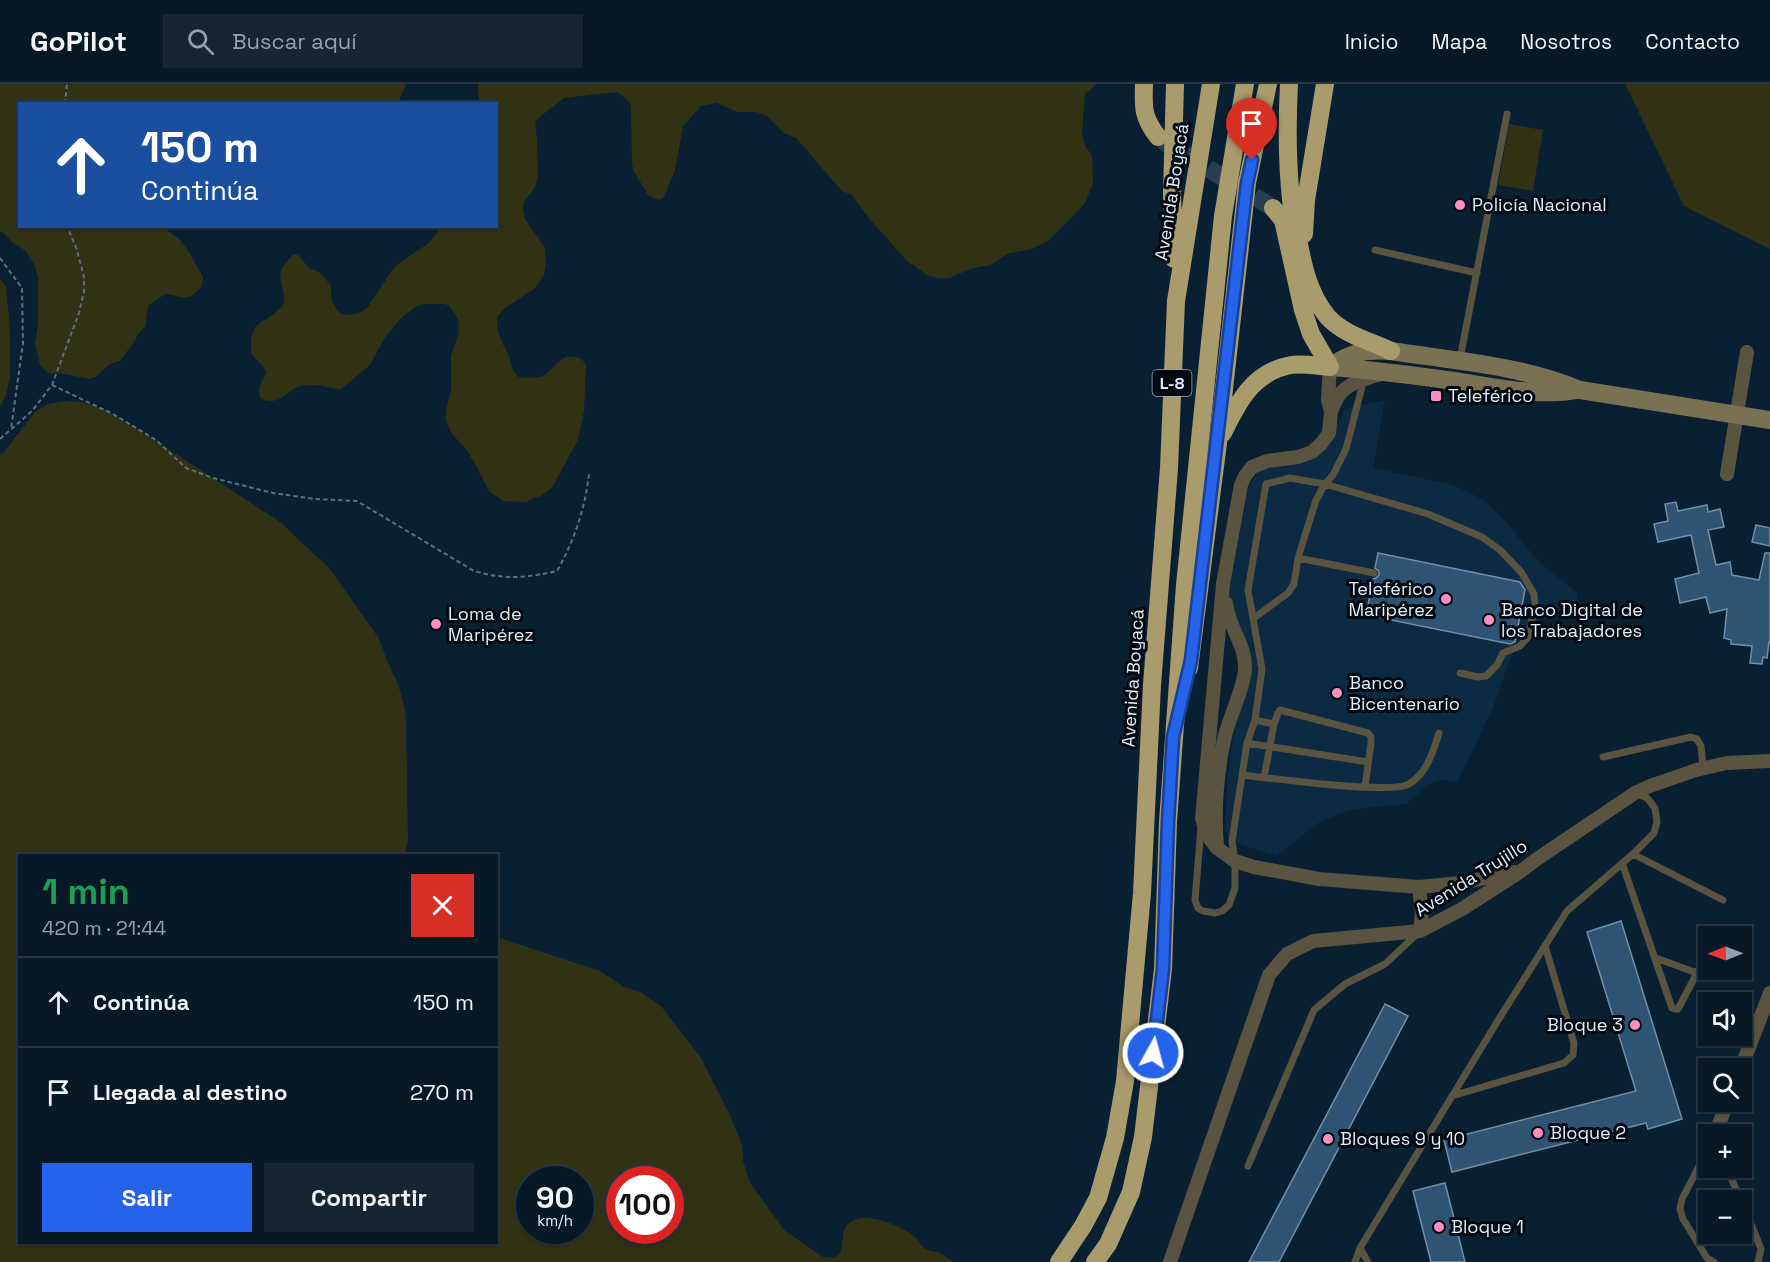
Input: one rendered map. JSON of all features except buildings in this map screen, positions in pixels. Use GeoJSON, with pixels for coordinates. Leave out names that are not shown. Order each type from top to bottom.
{"type":"FeatureCollection","features":[{"type":"Feature","properties":{"kind":"highway"},"geometry":{"type":"LineString","coordinates":[[1144,84],[1143,102],[1147,122],[1158,137]]}},
{"type":"Feature","properties":{"kind":"highway"},"geometry":{"type":"LineString","coordinates":[[1175,84],[1172,194],[1176,301]]}},
{"type":"Feature","properties":{"kind":"highway","name":"Avenida Boyacá"},"geometry":{"type":"LineString","coordinates":[[1059,1262],[1098,1198],[1115,1138],[1125,1081],[1142,893],[1152,685],[1169,468],[1176,301],[1211,84]]}},
{"type":"Feature","properties":{"kind":"highway","name":"L-8"},"geometry":{"type":"LineString","coordinates":[[1095,1262],[1108,1244],[1131,1192],[1143,1137],[1163,969],[1168,822],[1185,585],[1223,216],[1245,84]]}},
{"type":"Feature","properties":{"kind":"highway"},"geometry":{"type":"LineString","coordinates":[[1173,737],[1191,660],[1247,183],[1268,84]]}},
{"type":"Feature","properties":{"kind":"highway"},"geometry":{"type":"LineString","coordinates":[[1289,84],[1287,120],[1291,200],[1303,262],[1316,299],[1328,317],[1341,328],[1391,351]]}},
{"type":"Feature","properties":{"kind":"highway"},"geometry":{"type":"LineString","coordinates":[[1303,262],[1306,200],[1325,84]]}},
{"type":"Feature","properties":{"kind":"highway"},"geometry":{"type":"LineString","coordinates":[[1274,208],[1282,220],[1305,318],[1329,366]]}},
{"type":"Feature","properties":{"kind":"highway"},"geometry":{"type":"LineString","coordinates":[[1218,443],[1239,401],[1250,386],[1265,376],[1291,365],[1329,366]]}},
{"type":"Feature","properties":{"kind":"highway"},"geometry":{"type":"LineString","coordinates":[[1102,1262],[1108,1244]]}},
{"type":"Feature","properties":{"kind":"street"},"geometry":{"type":"LineString","coordinates":[[1329,366],[1355,353],[1373,350],[1391,351],[1505,367],[1559,381],[1580,390],[1770,420]]}},
{"type":"Feature","properties":{"kind":"street"},"geometry":{"type":"LineString","coordinates":[[1727,474],[1747,352]]}},
{"type":"Feature","properties":{"kind":"street"},"geometry":{"type":"LineString","coordinates":[[1329,366],[1501,388],[1545,392],[1580,390]]}},
{"type":"Feature","properties":{"kind":"street"},"geometry":{"type":"LineString","coordinates":[[1329,366],[1329,434],[1312,452],[1298,457],[1267,461],[1252,467],[1241,485],[1223,584],[1202,819],[1208,836],[1217,848],[1235,861],[1254,867],[1320,879],[1419,887],[1461,883],[1521,871]]}},
{"type":"Feature","properties":{"kind":"street"},"geometry":{"type":"LineString","coordinates":[[1501,388],[1512,382],[1511,374],[1505,367]]}},
{"type":"Feature","properties":{"kind":"street"},"geometry":{"type":"LineString","coordinates":[[1330,412],[1340,394],[1350,386],[1364,379],[1390,372]]}},
{"type":"Feature","properties":{"kind":"street"},"geometry":{"type":"LineString","coordinates":[[1217,848],[1218,783],[1224,739],[1245,672],[1243,650],[1227,614],[1223,584]]}},
{"type":"Feature","properties":{"kind":"street","name":"Avenida Trujillo"},"geometry":{"type":"LineString","coordinates":[[1170,1262],[1269,975],[1287,954],[1313,941],[1420,931],[1462,909],[1521,871],[1635,792],[1703,768],[1727,763],[1770,761]]}},
{"type":"Feature","properties":{"kind":"street"},"geometry":{"type":"LineString","coordinates":[[1419,887],[1422,913],[1420,931]]}},
{"type":"Feature","properties":{"kind":"street"},"geometry":{"type":"LineString","coordinates":[[1745,1058],[1770,993]]}},
{"type":"Feature","properties":{"kind":"lane"},"geometry":{"type":"LineString","coordinates":[[1460,361],[1507,114]]}},
{"type":"Feature","properties":{"kind":"lane"},"geometry":{"type":"LineString","coordinates":[[1374,250],[1477,273]]}},
{"type":"Feature","properties":{"kind":"lane"},"geometry":{"type":"LineString","coordinates":[[1254,618],[1288,593],[1294,584],[1298,558],[1316,500],[1333,475],[1346,449],[1364,379]]}},
{"type":"Feature","properties":{"kind":"lane"},"geometry":{"type":"LineString","coordinates":[[1202,819],[1195,900],[1198,908],[1208,913],[1215,913],[1222,911],[1229,904],[1235,888],[1232,841],[1247,742],[1255,720],[1262,669],[1248,591],[1266,484],[1290,478],[1325,484],[1428,514],[1482,537],[1500,550],[1521,572],[1534,594],[1535,606],[1528,637],[1520,646],[1503,653],[1497,665],[1486,676],[1478,677],[1460,673]]}},
{"type":"Feature","properties":{"kind":"lane"},"geometry":{"type":"LineString","coordinates":[[1298,558],[1374,573]]}},
{"type":"Feature","properties":{"kind":"lane"},"geometry":{"type":"LineString","coordinates":[[1264,778],[1274,724],[1280,710],[1368,733],[1371,743],[1365,787]]}},
{"type":"Feature","properties":{"kind":"lane"},"geometry":{"type":"LineString","coordinates":[[1255,720],[1274,724]]}},
{"type":"Feature","properties":{"kind":"lane"},"geometry":{"type":"LineString","coordinates":[[1242,775],[1365,787],[1401,787],[1409,784],[1422,773],[1439,733]]}},
{"type":"Feature","properties":{"kind":"lane"},"geometry":{"type":"LineString","coordinates":[[1603,758],[1691,737],[1698,739],[1701,746],[1703,768]]}},
{"type":"Feature","properties":{"kind":"lane"},"geometry":{"type":"LineString","coordinates":[[1247,742],[1368,762]]}},
{"type":"Feature","properties":{"kind":"lane"},"geometry":{"type":"LineString","coordinates":[[1354,1262],[1360,1248],[1452,1096],[1568,910],[1633,854],[1654,832],[1657,822],[1655,808],[1647,798],[1635,792]]}},
{"type":"Feature","properties":{"kind":"lane"},"geometry":{"type":"LineString","coordinates":[[1633,854],[1723,900]]}},
{"type":"Feature","properties":{"kind":"lane"},"geometry":{"type":"LineString","coordinates":[[1622,862],[1672,1008],[1678,1009],[1697,973],[1656,958]]}},
{"type":"Feature","properties":{"kind":"lane"},"geometry":{"type":"LineString","coordinates":[[1248,1166],[1314,1010],[1345,984],[1385,964],[1420,931]]}},
{"type":"Feature","properties":{"kind":"lane"},"geometry":{"type":"LineString","coordinates":[[1452,1096],[1564,1063],[1573,1055],[1574,1043],[1545,946]]}},
{"type":"Feature","properties":{"kind":"lane"},"geometry":{"type":"LineString","coordinates":[[1698,1168],[1682,1199],[1680,1209],[1683,1219],[1707,1258],[1714,1262]]}},
{"type":"Feature","properties":{"kind":"lane"},"geometry":{"type":"LineString","coordinates":[[1752,1227],[1761,1249],[1758,1262]]}},
{"type":"Feature","properties":{"kind":"lane"},"geometry":{"type":"LineString","coordinates":[[1360,1248],[1368,1262]]}},
{"type":"Feature","properties":{"kind":"path"},"geometry":{"type":"LineString","coordinates":[[64,102],[67,84]]}},
{"type":"Feature","properties":{"kind":"path"},"geometry":{"type":"LineString","coordinates":[[0,439],[32,411],[52,385],[79,313],[84,292],[84,277],[68,228]]}},
{"type":"Feature","properties":{"kind":"path"},"geometry":{"type":"LineString","coordinates":[[0,258],[22,288],[23,343],[12,429]]}},
{"type":"Feature","properties":{"kind":"path"},"geometry":{"type":"LineString","coordinates":[[52,385],[113,414],[156,440],[186,468],[273,493],[315,499],[357,501],[474,571],[494,577],[528,577],[557,571],[568,552],[581,517],[589,474]]}},
{"type":"Feature","properties":{"kind":"shaded area"},"geometry":{"type":"Polygon","coordinates":[[[1385,400],[1373,468],[1449,484],[1487,503],[1500,515],[1537,560],[1577,593],[1579,606],[1575,613],[1553,616],[1530,623],[1508,665],[1492,710],[1457,782],[1442,779],[1429,784],[1407,803],[1354,809],[1339,814],[1318,823],[1276,856],[1232,841],[1227,837],[1225,824],[1232,742],[1250,668],[1230,614],[1228,592],[1245,496],[1258,470],[1322,451],[1330,443],[1344,409],[1385,400]]]}},
{"type":"Feature","properties":{"kind":"green space"},"geometry":{"type":"Polygon","coordinates":[[[0,84],[406,84],[398,102],[18,102],[18,228],[164,228],[179,239],[187,249],[203,277],[202,285],[193,295],[184,297],[165,294],[148,306],[145,327],[120,361],[110,364],[90,379],[48,373],[40,365],[35,343],[38,325],[38,278],[35,266],[26,251],[0,231],[0,84]]]}},
{"type":"Feature","properties":{"kind":"green space"},"geometry":{"type":"Polygon","coordinates":[[[478,84],[1097,84],[1085,94],[1082,134],[1085,146],[1092,155],[1093,184],[1085,203],[1048,241],[1029,250],[1009,253],[990,265],[970,269],[949,278],[937,278],[927,275],[907,261],[852,195],[842,191],[796,138],[784,133],[767,116],[756,112],[738,112],[716,103],[701,106],[683,126],[675,170],[664,197],[659,200],[648,195],[633,170],[631,105],[627,99],[617,92],[564,98],[537,119],[535,124],[538,175],[535,187],[523,207],[525,219],[545,248],[544,275],[534,289],[505,308],[497,317],[497,328],[513,370],[519,377],[543,376],[566,357],[575,357],[583,361],[586,365],[584,411],[578,440],[552,488],[525,502],[503,501],[489,491],[466,449],[452,434],[446,421],[446,410],[451,391],[451,356],[459,332],[458,319],[449,305],[423,304],[403,316],[386,336],[370,365],[341,389],[306,385],[295,388],[274,401],[261,399],[259,389],[266,373],[251,353],[254,329],[274,314],[284,302],[280,278],[283,267],[293,254],[298,255],[309,268],[321,273],[331,286],[332,301],[337,310],[347,315],[359,313],[367,308],[393,269],[429,243],[441,228],[498,228],[498,102],[479,102],[478,84]]]}},
{"type":"Feature","properties":{"kind":"green space"},"geometry":{"type":"Polygon","coordinates":[[[1625,84],[1770,84],[1770,249],[1684,206],[1625,84]]]}},
{"type":"Feature","properties":{"kind":"green space"},"geometry":{"type":"Polygon","coordinates":[[[1509,124],[1543,130],[1533,191],[1498,185],[1509,124]]]}},
{"type":"Feature","properties":{"kind":"green space"},"geometry":{"type":"Polygon","coordinates":[[[0,278],[6,287],[10,329],[10,376],[6,395],[0,406],[0,278]]]}},
{"type":"Feature","properties":{"kind":"green space"},"geometry":{"type":"Polygon","coordinates":[[[69,401],[86,403],[107,411],[150,437],[280,522],[329,568],[378,637],[398,684],[406,721],[408,841],[405,854],[18,854],[18,1244],[498,1244],[498,937],[600,971],[624,987],[640,992],[661,1006],[701,1058],[729,1113],[742,1145],[743,1161],[750,1183],[785,1231],[823,1257],[835,1258],[841,1250],[843,1233],[847,1225],[853,1220],[871,1218],[901,1228],[915,1237],[925,1249],[939,1253],[953,1262],[0,1262],[0,454],[36,411],[48,404],[69,401]]]}},
{"type":"Feature","properties":{"kind":"tunnel"},"geometry":{"type":"LineString","coordinates":[[1162,140],[1273,208]]}},
{"type":"Feature","properties":{"kind":"place","name":"Policía Nacional"},"geometry":{"type":"Point","coordinates":[1460,205]}},
{"type":"Feature","properties":{"kind":"place","name":"Teleférico"},"geometry":{"type":"Point","coordinates":[1436,396]}},
{"type":"Feature","properties":{"kind":"place","name":"Teleférico Maripérez"},"geometry":{"type":"Point","coordinates":[1446,599]}},
{"type":"Feature","properties":{"kind":"place","name":"Banco Digital de los Trabajadores"},"geometry":{"type":"Point","coordinates":[1489,620]}},
{"type":"Feature","properties":{"kind":"place","name":"Loma de Maripérez"},"geometry":{"type":"Point","coordinates":[436,624]}},
{"type":"Feature","properties":{"kind":"place","name":"Banco Bicentenario"},"geometry":{"type":"Point","coordinates":[1337,693]}},
{"type":"Feature","properties":{"kind":"place","name":"Bloque 3"},"geometry":{"type":"Point","coordinates":[1635,1025]}},
{"type":"Feature","properties":{"kind":"place","name":"Bloque 2"},"geometry":{"type":"Point","coordinates":[1538,1133]}},
{"type":"Feature","properties":{"kind":"place","name":"Bloques 9 y 10"},"geometry":{"type":"Point","coordinates":[1328,1139]}},
{"type":"Feature","properties":{"kind":"place","name":"Bloque 1"},"geometry":{"type":"Point","coordinates":[1439,1227]}},
{"type":"Feature","properties":{"kind":"route"},"geometry":{"type":"LineString","coordinates":[[1153,1053],[1163,969],[1173,737],[1191,660],[1247,183],[1252,160]]}}]}
